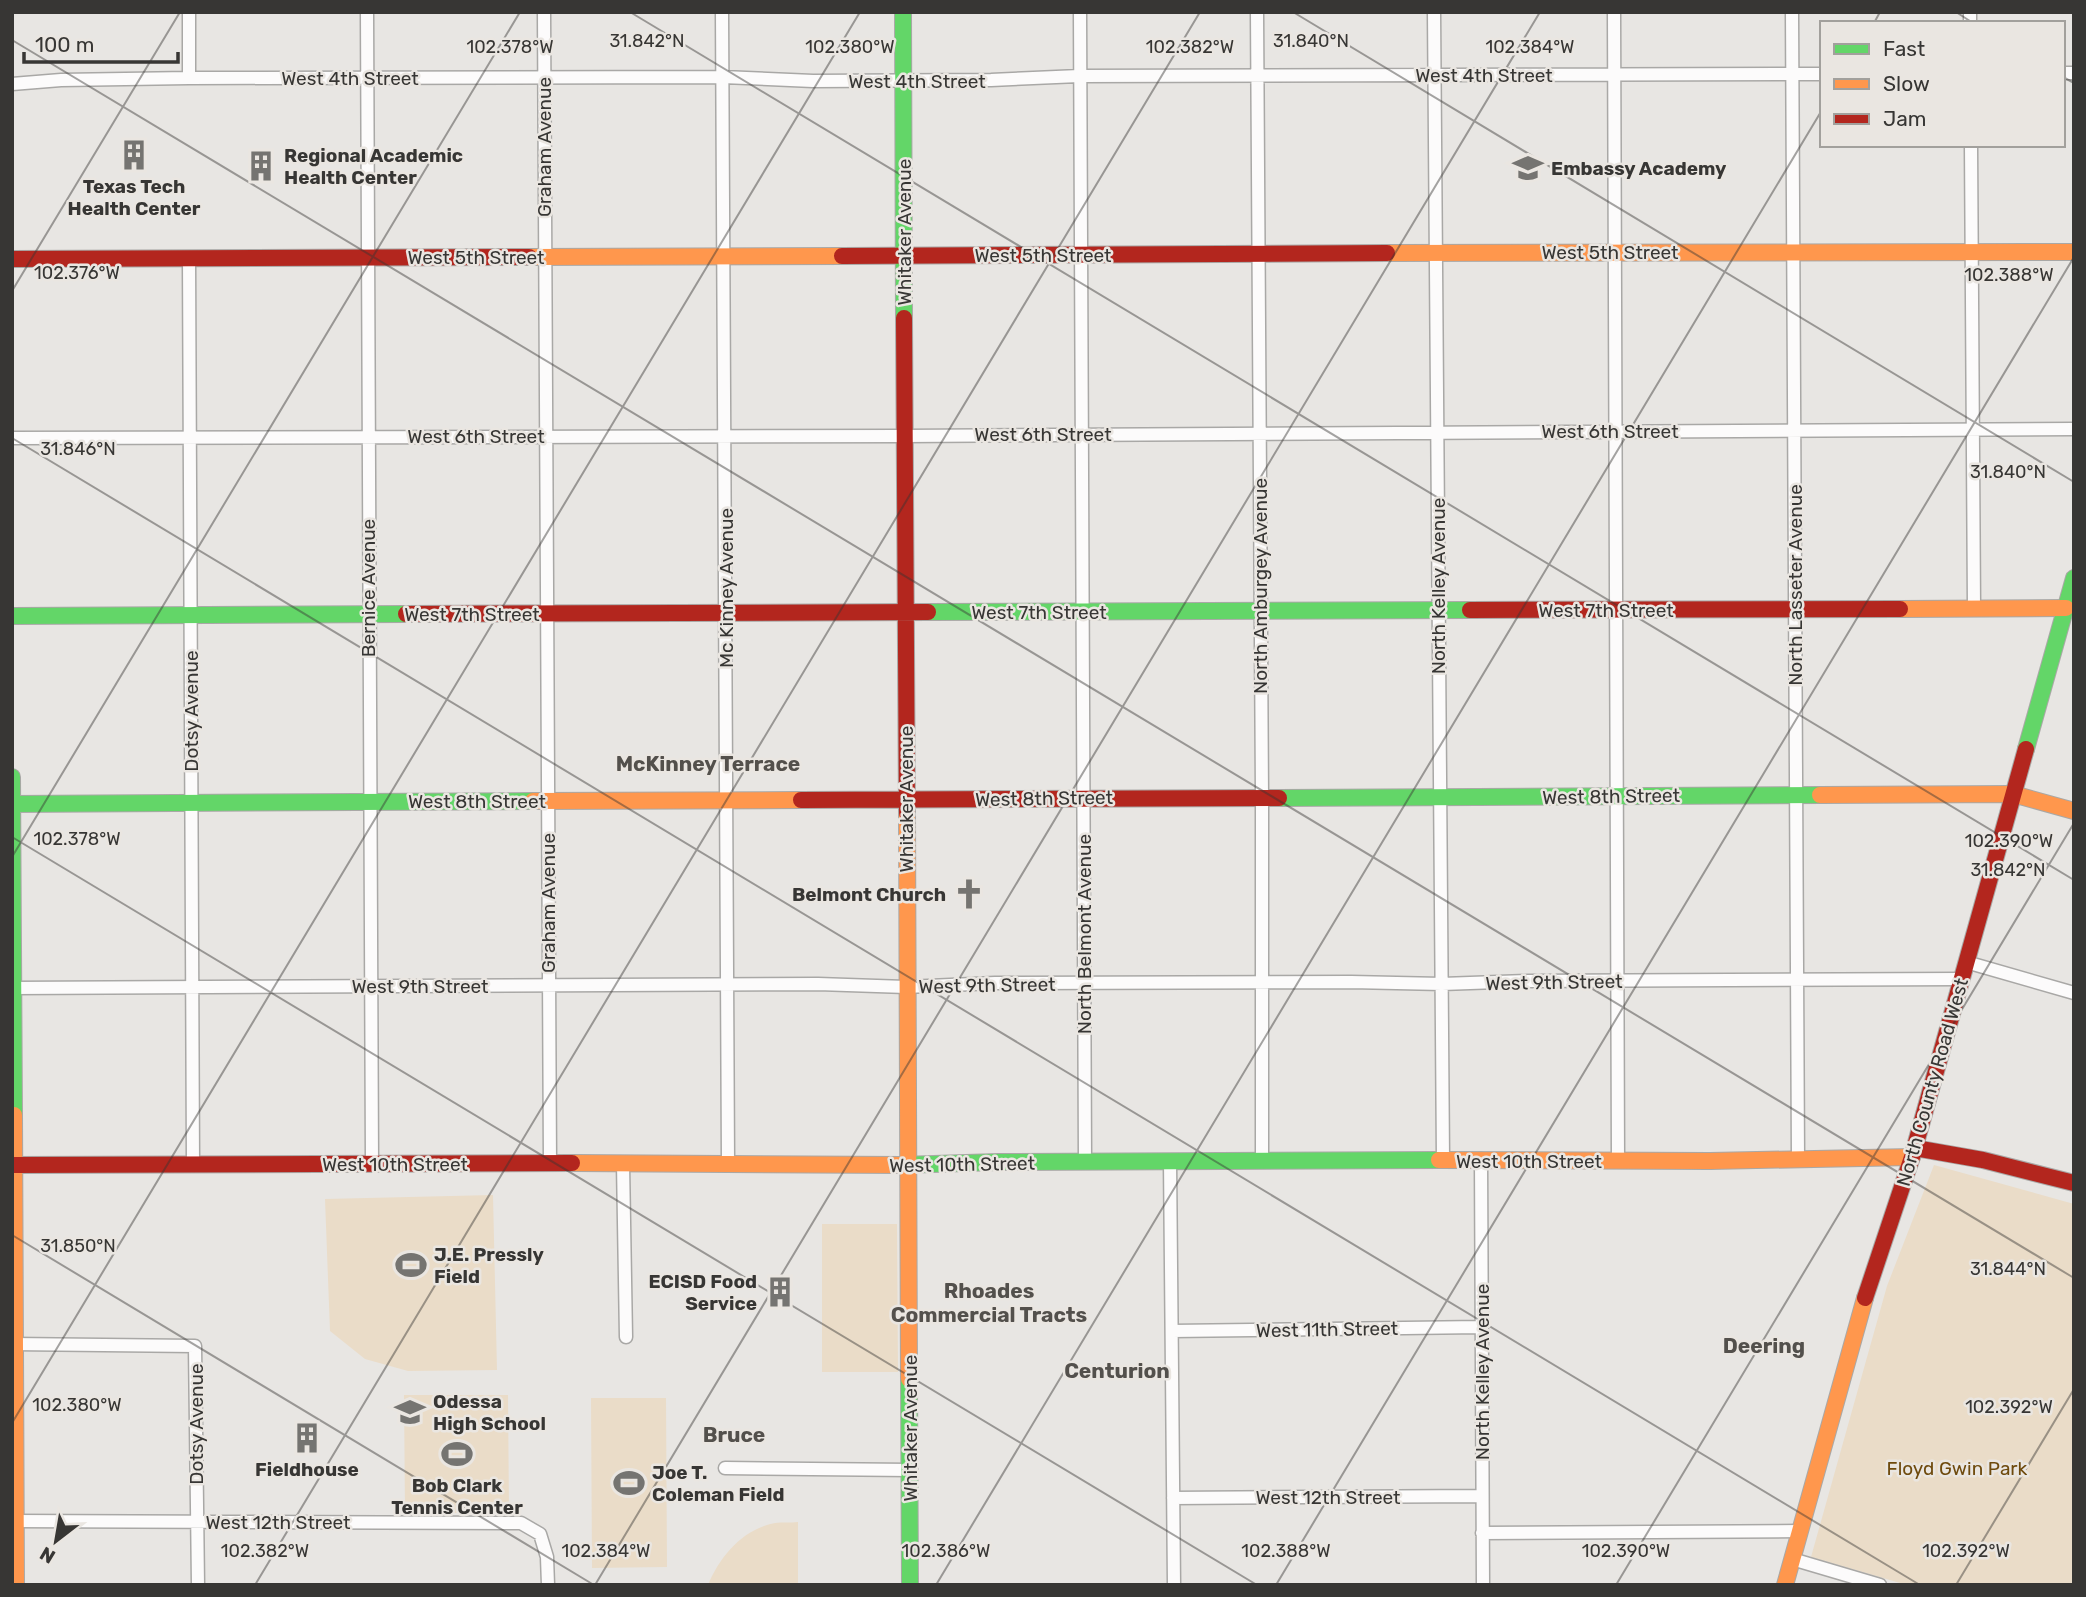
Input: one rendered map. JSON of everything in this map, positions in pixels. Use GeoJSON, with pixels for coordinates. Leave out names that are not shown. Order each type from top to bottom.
{"type":"FeatureCollection","features":[{"type":"Feature","properties":{"kind":"street"},"geometry":{"type":"LineString","coordinates":[[189,12],[189,78]]}},
{"type":"Feature","properties":{"kind":"street","name":"Bernice Avenue"},"geometry":{"type":"LineString","coordinates":[[366,12],[372,1164]]}},
{"type":"Feature","properties":{"kind":"street","name":"Graham Avenue"},"geometry":{"type":"LineString","coordinates":[[544,12],[550,1164]]}},
{"type":"Feature","properties":{"kind":"street","name":"Mc Kinney Avenue"},"geometry":{"type":"LineString","coordinates":[[722,12],[728,1163]]}},
{"type":"Feature","properties":{"kind":"street","name":"Whitaker Avenue"},"geometry":{"type":"LineString","coordinates":[[903,12],[910,1585]]}},
{"type":"Feature","properties":{"kind":"street","name":"North Belmont Avenue"},"geometry":{"type":"LineString","coordinates":[[1080,12],[1085,1161]]}},
{"type":"Feature","properties":{"kind":"street","name":"North Amburgey Avenue"},"geometry":{"type":"LineString","coordinates":[[1257,12],[1262,1160]]}},
{"type":"Feature","properties":{"kind":"street","name":"North Kelley Avenue"},"geometry":{"type":"LineString","coordinates":[[1434,12],[1443,1160]]}},
{"type":"Feature","properties":{"kind":"street"},"geometry":{"type":"LineString","coordinates":[[1614,12],[1618,1161]]}},
{"type":"Feature","properties":{"kind":"street","name":"North Lasseter Avenue"},"geometry":{"type":"LineString","coordinates":[[1792,12],[1798,1158]]}},
{"type":"Feature","properties":{"kind":"street","name":"West 4th Street"},"geometry":{"type":"LineString","coordinates":[[12,84],[61,80],[189,78],[723,77],[813,82],[1079,76],[1820,74]]}},
{"type":"Feature","properties":{"kind":"street"},"geometry":{"type":"LineString","coordinates":[[1971,147],[1974,608]]}},
{"type":"Feature","properties":{"kind":"street","name":"West 5th Street"},"geometry":{"type":"LineString","coordinates":[[12,259],[2074,252]]}},
{"type":"Feature","properties":{"kind":"street","name":"Dotsy Avenue"},"geometry":{"type":"LineString","coordinates":[[189,258],[193,1165]]}},
{"type":"Feature","properties":{"kind":"street","name":"West 6th Street"},"geometry":{"type":"LineString","coordinates":[[12,438],[2074,429]]}},
{"type":"Feature","properties":{"kind":"street","name":"North County Road West"},"geometry":{"type":"LineString","coordinates":[[1785,1585],[1869,1283],[1913,1153],[2013,794],[2068,612],[2074,579]]}},
{"type":"Feature","properties":{"kind":"street","name":"West 7th Street"},"geometry":{"type":"LineString","coordinates":[[12,616],[1974,608],[2068,612]]}},
{"type":"Feature","properties":{"kind":"street"},"geometry":{"type":"LineString","coordinates":[[12,777],[16,1585]]}},
{"type":"Feature","properties":{"kind":"street","name":"West 8th Street"},"geometry":{"type":"LineString","coordinates":[[12,804],[2013,794],[2074,811]]}},
{"type":"Feature","properties":{"kind":"street"},"geometry":{"type":"LineString","coordinates":[[1966,962],[2074,993]]}},
{"type":"Feature","properties":{"kind":"street","name":"West 9th Street"},"geometry":{"type":"LineString","coordinates":[[13,988],[548,985],[906,987],[1084,983],[1442,984],[1528,981],[1962,979]]}},
{"type":"Feature","properties":{"kind":"street","name":"West 10th Street"},"geometry":{"type":"LineString","coordinates":[[13,1165],[908,1165],[1085,1161],[1481,1159],[1618,1161],[1913,1153],[1983,1160],[2074,1182]]}},
{"type":"Feature","properties":{"kind":"street","name":"North Kelley Avenue"},"geometry":{"type":"LineString","coordinates":[[1481,1159],[1483,1585]]}},
{"type":"Feature","properties":{"kind":"street"},"geometry":{"type":"LineString","coordinates":[[1171,1161],[1174,1585]]}},
{"type":"Feature","properties":{"kind":"street"},"geometry":{"type":"LineString","coordinates":[[623,1164],[626,1337]]}},
{"type":"Feature","properties":{"kind":"street","name":"West 11th Street"},"geometry":{"type":"LineString","coordinates":[[1172,1331],[1481,1327]]}},
{"type":"Feature","properties":{"kind":"street","name":"Dotsy Avenue"},"geometry":{"type":"LineString","coordinates":[[14,1344],[195,1346],[198,1585]]}},
{"type":"Feature","properties":{"kind":"street"},"geometry":{"type":"LineString","coordinates":[[725,1468],[911,1470]]}},
{"type":"Feature","properties":{"kind":"street","name":"West 12th Street"},"geometry":{"type":"LineString","coordinates":[[1173,1497],[1482,1496]]}},
{"type":"Feature","properties":{"kind":"street","name":"West 12th Street"},"geometry":{"type":"LineString","coordinates":[[14,1521],[521,1523],[540,1534],[547,1557],[548,1585]]}},
{"type":"Feature","properties":{"kind":"street"},"geometry":{"type":"LineString","coordinates":[[1482,1533],[1800,1531]]}},
{"type":"Feature","properties":{"kind":"street"},"geometry":{"type":"LineString","coordinates":[[1792,1559],[1880,1585]]}},
{"type":"Feature","properties":{"kind":"green space","name":"Floyd Gwin Park"},"geometry":{"type":"Polygon","coordinates":[[[1934,1165],[2074,1204],[2074,1585],[1907,1585],[1811,1557],[1887,1286],[1934,1165]]]}},
{"type":"Feature","properties":{"kind":"green space","name":"J.E. Pressly Field"},"geometry":{"type":"Polygon","coordinates":[[[493,1195],[497,1370],[408,1371],[365,1359],[330,1331],[325,1199],[493,1195]]]}},
{"type":"Feature","properties":{"kind":"green space"},"geometry":{"type":"Polygon","coordinates":[[[822,1224],[897,1224],[898,1372],[822,1372],[822,1224]]]}},
{"type":"Feature","properties":{"kind":"green space","name":"Bob Clark Tennis Center"},"geometry":{"type":"Polygon","coordinates":[[[404,1395],[508,1395],[509,1513],[405,1513],[404,1395]]]}},
{"type":"Feature","properties":{"kind":"green space","name":"Joe T. Coleman Field"},"geometry":{"type":"Polygon","coordinates":[[[591,1398],[666,1398],[667,1567],[592,1568],[591,1398]]]}},
{"type":"Feature","properties":{"kind":"green space"},"geometry":{"type":"Polygon","coordinates":[[[798,1522],[798,1585],[708,1585],[726,1554],[753,1531],[775,1523],[798,1522]]]}},
{"type":"Feature","properties":{"kind":"traffic: fast"},"geometry":{"type":"LineString","coordinates":[[903,12],[904,318]]}},
{"type":"Feature","properties":{"kind":"traffic: fast"},"geometry":{"type":"LineString","coordinates":[[2026,749],[2074,578]]}},
{"type":"Feature","properties":{"kind":"traffic: fast"},"geometry":{"type":"LineString","coordinates":[[928,612],[1470,610]]}},
{"type":"Feature","properties":{"kind":"traffic: fast"},"geometry":{"type":"LineString","coordinates":[[12,616],[406,614]]}},
{"type":"Feature","properties":{"kind":"traffic: fast"},"geometry":{"type":"LineString","coordinates":[[12,777],[14,1115]]}},
{"type":"Feature","properties":{"kind":"traffic: fast"},"geometry":{"type":"LineString","coordinates":[[1279,798],[1820,795]]}},
{"type":"Feature","properties":{"kind":"traffic: fast"},"geometry":{"type":"LineString","coordinates":[[12,804],[533,801]]}},
{"type":"Feature","properties":{"kind":"traffic: fast"},"geometry":{"type":"LineString","coordinates":[[901,1165],[1439,1160]]}},
{"type":"Feature","properties":{"kind":"traffic: fast"},"geometry":{"type":"LineString","coordinates":[[909,1379],[910,1585]]}},
{"type":"Feature","properties":{"kind":"traffic: slow"},"geometry":{"type":"LineString","coordinates":[[1387,253],[2074,252]]}},
{"type":"Feature","properties":{"kind":"traffic: slow"},"geometry":{"type":"LineString","coordinates":[[529,257],[842,256]]}},
{"type":"Feature","properties":{"kind":"traffic: slow"},"geometry":{"type":"LineString","coordinates":[[1900,609],[2066,608]]}},
{"type":"Feature","properties":{"kind":"traffic: slow"},"geometry":{"type":"LineString","coordinates":[[1820,795],[2013,794],[2074,811]]}},
{"type":"Feature","properties":{"kind":"traffic: slow"},"geometry":{"type":"LineString","coordinates":[[533,801],[801,800]]}},
{"type":"Feature","properties":{"kind":"traffic: slow"},"geometry":{"type":"LineString","coordinates":[[907,813],[909,1379]]}},
{"type":"Feature","properties":{"kind":"traffic: slow"},"geometry":{"type":"LineString","coordinates":[[14,1115],[16,1585]]}},
{"type":"Feature","properties":{"kind":"traffic: slow"},"geometry":{"type":"LineString","coordinates":[[1439,1160],[1710,1161],[1912,1157]]}},
{"type":"Feature","properties":{"kind":"traffic: slow"},"geometry":{"type":"LineString","coordinates":[[572,1163],[901,1165]]}},
{"type":"Feature","properties":{"kind":"traffic: slow"},"geometry":{"type":"LineString","coordinates":[[1785,1585],[1865,1298]]}},
{"type":"Feature","properties":{"kind":"traffic: jam"},"geometry":{"type":"LineString","coordinates":[[842,256],[1387,253]]}},
{"type":"Feature","properties":{"kind":"traffic: jam"},"geometry":{"type":"LineString","coordinates":[[12,259],[529,257]]}},
{"type":"Feature","properties":{"kind":"traffic: jam"},"geometry":{"type":"LineString","coordinates":[[904,318],[907,813]]}},
{"type":"Feature","properties":{"kind":"traffic: jam"},"geometry":{"type":"LineString","coordinates":[[1470,610],[1900,609]]}},
{"type":"Feature","properties":{"kind":"traffic: jam"},"geometry":{"type":"LineString","coordinates":[[406,614],[928,612]]}},
{"type":"Feature","properties":{"kind":"traffic: jam"},"geometry":{"type":"LineString","coordinates":[[1865,1298],[1912,1157],[2026,749]]}},
{"type":"Feature","properties":{"kind":"traffic: jam"},"geometry":{"type":"LineString","coordinates":[[801,800],[1279,798]]}},
{"type":"Feature","properties":{"kind":"traffic: jam"},"geometry":{"type":"LineString","coordinates":[[1915,1148],[1983,1160],[2074,1183]]}},
{"type":"Feature","properties":{"kind":"traffic: jam"},"geometry":{"type":"LineString","coordinates":[[12,1165],[572,1163]]}},
{"type":"Feature","properties":{"kind":"place","name":"Texas Tech Health Center"},"geometry":{"type":"Point","coordinates":[134,155]}},
{"type":"Feature","properties":{"kind":"place","name":"Regional Academic Health Center"},"geometry":{"type":"Point","coordinates":[261,166]}},
{"type":"Feature","properties":{"kind":"place","name":"Embassy Academy"},"geometry":{"type":"Point","coordinates":[1528,168]}},
{"type":"Feature","properties":{"kind":"place","name":"Belmont Church"},"geometry":{"type":"Point","coordinates":[969,894]}},
{"type":"Feature","properties":{"kind":"place","name":"J.E. Pressly Field"},"geometry":{"type":"Point","coordinates":[411,1265]}},
{"type":"Feature","properties":{"kind":"place","name":"ECISD Food Service"},"geometry":{"type":"Point","coordinates":[780,1292]}},
{"type":"Feature","properties":{"kind":"place","name":"Odessa High School"},"geometry":{"type":"Point","coordinates":[410,1412]}},
{"type":"Feature","properties":{"kind":"place","name":"Fieldhouse"},"geometry":{"type":"Point","coordinates":[307,1438]}},
{"type":"Feature","properties":{"kind":"place","name":"Bob Clark Tennis Center"},"geometry":{"type":"Point","coordinates":[457,1454]}},
{"type":"Feature","properties":{"kind":"place","name":"Joe T. Coleman Field"},"geometry":{"type":"Point","coordinates":[629,1483]}},
{"type":"Feature","properties":{"kind":"district","name":"McKinney Terrace"},"geometry":{"type":"Point","coordinates":[708,764]}},
{"type":"Feature","properties":{"kind":"district","name":"Rhoades Commercial Tracts"},"geometry":{"type":"Point","coordinates":[989,1303]}},
{"type":"Feature","properties":{"kind":"district","name":"Deering"},"geometry":{"type":"Point","coordinates":[1764,1346]}},
{"type":"Feature","properties":{"kind":"district","name":"Centurion"},"geometry":{"type":"Point","coordinates":[1117,1371]}},
{"type":"Feature","properties":{"kind":"district","name":"Bruce"},"geometry":{"type":"Point","coordinates":[734,1435]}}]}
